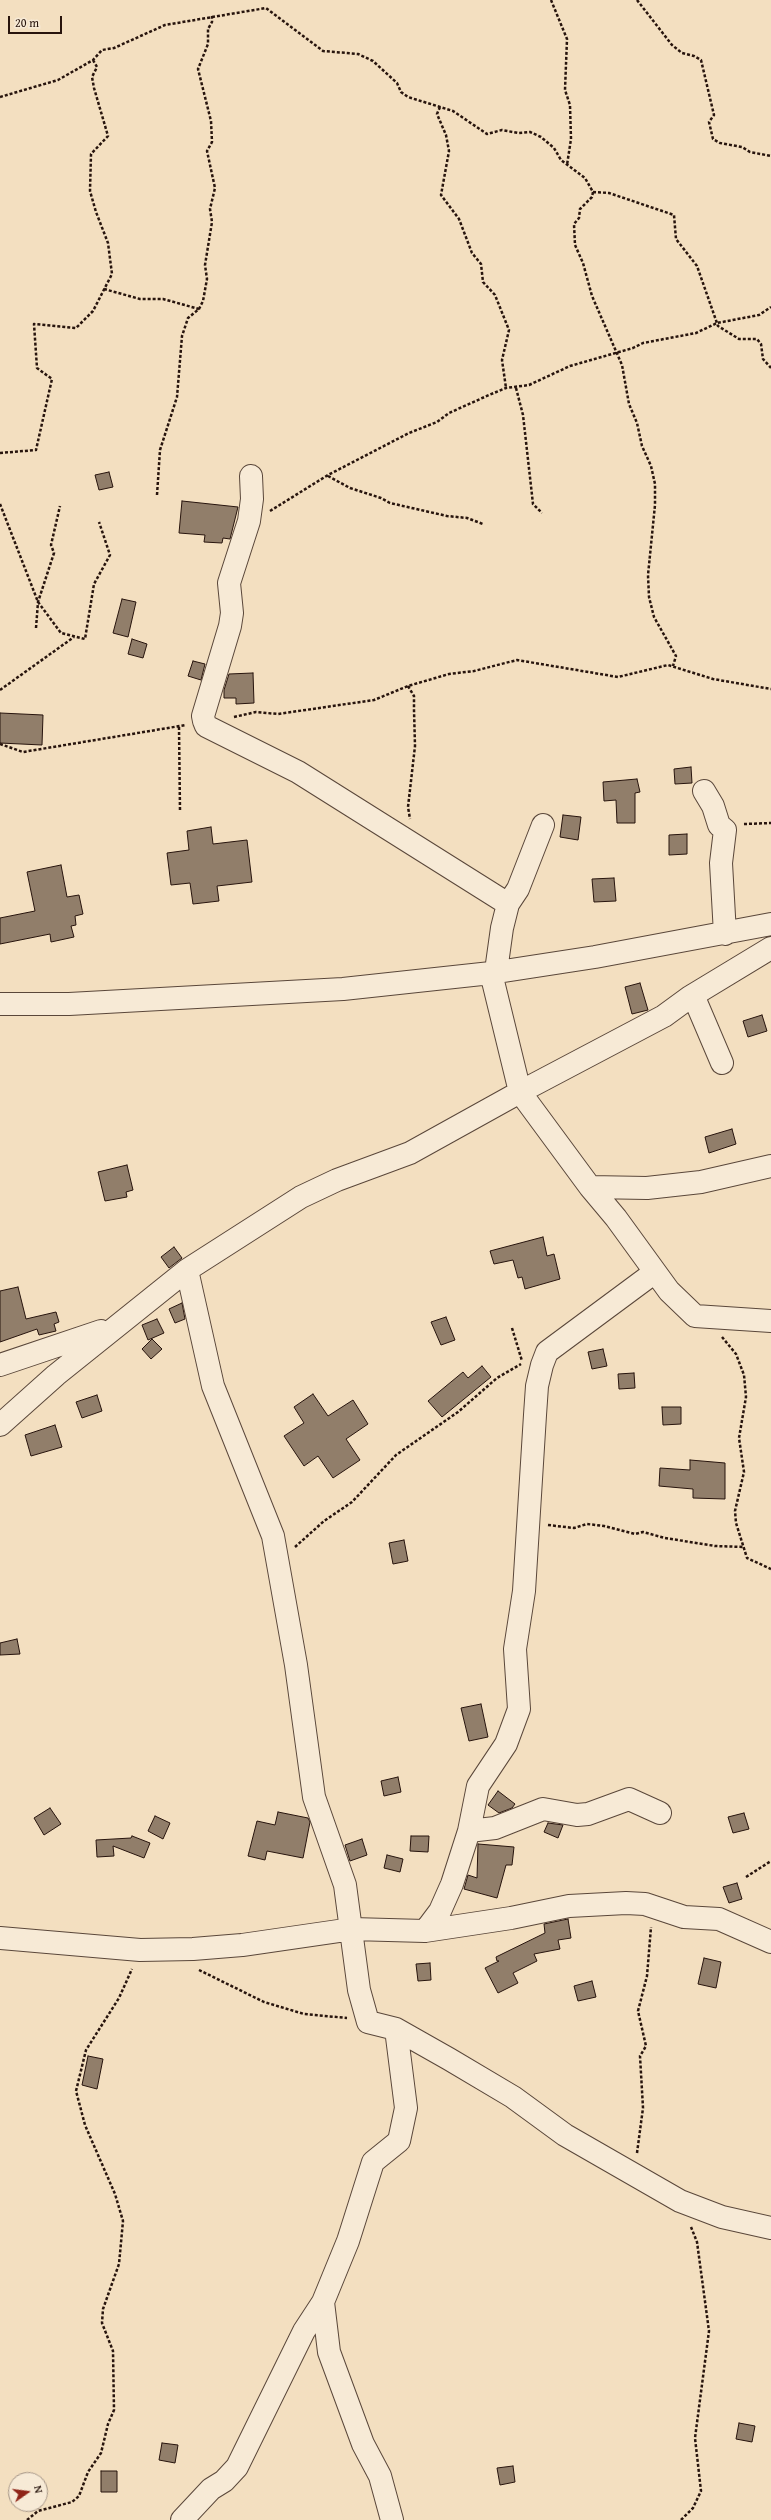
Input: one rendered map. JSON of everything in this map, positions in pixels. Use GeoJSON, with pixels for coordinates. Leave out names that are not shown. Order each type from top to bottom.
{"type":"FeatureCollection","features":[{"type":"Feature","properties":{"kind":"street"},"geometry":{"type":"LineString","coordinates":[[251,476],[252,499],[247,527],[229,583],[232,613],[230,626],[203,716],[206,726],[298,772],[413,846],[508,904]]}},
{"type":"Feature","properties":{"kind":"street"},"geometry":{"type":"LineString","coordinates":[[704,791],[713,806],[719,825],[725,830],[721,863],[725,934]]}},
{"type":"Feature","properties":{"kind":"street"},"geometry":{"type":"LineString","coordinates":[[543,825],[520,885],[508,904],[493,972],[520,1092],[590,1187],[616,1218],[668,1291],[695,1316],[771,1321]]}},
{"type":"Feature","properties":{"kind":"street"},"geometry":{"type":"LineString","coordinates":[[0,1004],[69,1004],[343,990],[493,972],[595,957],[725,934],[771,924]]}},
{"type":"Feature","properties":{"kind":"street"},"geometry":{"type":"LineString","coordinates":[[0,1425],[115,1327],[187,1270],[301,1197],[337,1180],[410,1153],[520,1092],[664,1016],[693,995],[771,948]]}},
{"type":"Feature","properties":{"kind":"street"},"geometry":{"type":"LineString","coordinates":[[693,995],[722,1063]]}},
{"type":"Feature","properties":{"kind":"street"},"geometry":{"type":"LineString","coordinates":[[590,1187],[647,1188],[694,1183],[771,1166]]}},
{"type":"Feature","properties":{"kind":"street"},"geometry":{"type":"LineString","coordinates":[[187,1270],[213,1386],[273,1536],[296,1665],[314,1797],[324,1830],[345,1885],[359,1990],[368,2022],[396,2029],[513,2097],[566,2135],[638,2179],[680,2201],[722,2217],[771,2228]]}},
{"type":"Feature","properties":{"kind":"street"},"geometry":{"type":"LineString","coordinates":[[425,1931],[440,1911],[452,1884],[469,1831],[478,1786],[506,1744],[519,1709],[520,1693],[514,1655],[523,1606],[537,1386],[547,1352],[655,1272]]}},
{"type":"Feature","properties":{"kind":"street"},"geometry":{"type":"LineString","coordinates":[[0,1365],[115,1327]]}},
{"type":"Feature","properties":{"kind":"street"},"geometry":{"type":"LineString","coordinates":[[469,1831],[495,1828],[543,1809],[577,1816],[588,1814],[629,1799],[660,1813]]}},
{"type":"Feature","properties":{"kind":"street"},"geometry":{"type":"LineString","coordinates":[[0,1938],[140,1950],[242,1946],[352,1929],[425,1931],[511,1918],[569,1906],[631,1903],[684,1917],[709,1918],[730,1922],[771,1942]]}},
{"type":"Feature","properties":{"kind":"street"},"geometry":{"type":"LineString","coordinates":[[182,2520],[211,2489],[224,2480],[237,2467],[304,2331],[323,2302],[348,2241],[373,2162],[399,2141],[404,2125],[406,2108],[396,2029]]}},
{"type":"Feature","properties":{"kind":"street"},"geometry":{"type":"LineString","coordinates":[[323,2302],[330,2352],[363,2444],[380,2476],[392,2520]]}},
{"type":"Feature","properties":{"kind":"path"},"geometry":{"type":"LineString","coordinates":[[551,0],[567,39],[565,90],[570,105],[571,139],[567,165]]}},
{"type":"Feature","properties":{"kind":"path"},"geometry":{"type":"LineString","coordinates":[[637,0],[672,45],[682,54],[694,56],[701,60],[714,115],[709,122],[712,139],[720,143],[742,147],[750,152],[771,156]]}},
{"type":"Feature","properties":{"kind":"path"},"geometry":{"type":"LineString","coordinates":[[0,97],[58,80],[93,60],[102,50],[114,48],[165,25],[266,8],[323,52],[358,54],[373,62],[397,83],[401,92],[453,111],[487,134],[502,130],[518,133],[530,132],[542,137],[554,148],[567,165],[585,178],[593,192],[592,197],[580,209],[579,218],[574,224],[575,245],[583,263],[592,296],[622,365],[642,446],[651,466],[655,484],[648,575],[649,597],[654,617],[676,656],[673,666]]}},
{"type":"Feature","properties":{"kind":"path"},"geometry":{"type":"LineString","coordinates":[[158,495],[160,450],[177,397],[182,336],[188,318],[199,309],[203,301],[207,279],[205,265],[212,222],[210,209],[215,188],[207,151],[212,142],[211,121],[198,69],[208,44],[208,29],[212,22],[212,16]]}},
{"type":"Feature","properties":{"kind":"path"},"geometry":{"type":"LineString","coordinates":[[0,453],[36,450],[52,379],[37,368],[34,324],[76,328],[93,312],[112,274],[112,260],[108,243],[90,191],[89,169],[91,154],[108,136],[94,88],[92,77],[97,67],[93,60]]}},
{"type":"Feature","properties":{"kind":"path"},"geometry":{"type":"LineString","coordinates":[[440,107],[437,114],[446,135],[449,151],[441,196],[460,219],[472,253],[481,264],[483,282],[495,296],[509,330],[502,360],[506,388]]}},
{"type":"Feature","properties":{"kind":"path"},"geometry":{"type":"LineString","coordinates":[[593,192],[609,193],[674,215],[676,239],[697,266],[718,326],[733,337],[757,339],[761,344],[763,358],[771,368]]}},
{"type":"Feature","properties":{"kind":"path"},"geometry":{"type":"LineString","coordinates":[[104,289],[140,299],[163,299],[199,309]]}},
{"type":"Feature","properties":{"kind":"path"},"geometry":{"type":"LineString","coordinates":[[247,527],[299,491],[328,475],[409,433],[437,422],[449,413],[506,388],[516,388],[529,385],[570,366],[633,348],[643,342],[696,333],[717,323],[759,315],[771,307]]}},
{"type":"Feature","properties":{"kind":"path"},"geometry":{"type":"LineString","coordinates":[[516,388],[522,415],[533,504],[542,513]]}},
{"type":"Feature","properties":{"kind":"path"},"geometry":{"type":"LineString","coordinates":[[328,475],[350,488],[381,498],[390,503],[447,516],[467,518],[483,524]]}},
{"type":"Feature","properties":{"kind":"path"},"geometry":{"type":"LineString","coordinates":[[0,504],[38,602],[61,633],[85,639],[94,584],[110,555],[99,522]]}},
{"type":"Feature","properties":{"kind":"path"},"geometry":{"type":"LineString","coordinates":[[36,628],[38,602],[54,553],[51,545],[60,506]]}},
{"type":"Feature","properties":{"kind":"path"},"geometry":{"type":"LineString","coordinates":[[0,690],[74,636]]}},
{"type":"Feature","properties":{"kind":"path"},"geometry":{"type":"LineString","coordinates":[[0,744],[23,752],[179,727],[256,712],[278,714],[374,700],[408,686],[449,674],[474,671],[517,660],[618,677],[654,666],[668,665],[713,679],[771,689]]}},
{"type":"Feature","properties":{"kind":"path"},"geometry":{"type":"LineString","coordinates":[[408,686],[414,696],[415,746],[408,807],[413,846]]}},
{"type":"Feature","properties":{"kind":"path"},"geometry":{"type":"LineString","coordinates":[[179,727],[180,811]]}},
{"type":"Feature","properties":{"kind":"path"},"geometry":{"type":"LineString","coordinates":[[725,830],[749,823],[771,823]]}},
{"type":"Feature","properties":{"kind":"path"},"geometry":{"type":"LineString","coordinates":[[512,1328],[522,1363]]}},
{"type":"Feature","properties":{"kind":"path"},"geometry":{"type":"LineString","coordinates":[[719,1334],[736,1354],[744,1375],[746,1397],[739,1438],[744,1472],[735,1511],[747,1558],[771,1569]]}},
{"type":"Feature","properties":{"kind":"path"},"geometry":{"type":"LineString","coordinates":[[279,1563],[324,1521],[352,1502],[396,1455],[458,1412],[497,1378],[522,1363],[547,1352]]}},
{"type":"Feature","properties":{"kind":"path"},"geometry":{"type":"LineString","coordinates":[[528,1519],[552,1526],[574,1528],[587,1524],[635,1534],[643,1532],[665,1538],[708,1545],[743,1547]]}},
{"type":"Feature","properties":{"kind":"path"},"geometry":{"type":"LineString","coordinates":[[746,1877],[771,1861]]}},
{"type":"Feature","properties":{"kind":"path"},"geometry":{"type":"LineString","coordinates":[[638,2179],[637,2156],[643,2108],[640,2056],[646,2046],[638,2011],[647,1976],[647,1960],[653,1908]]}},
{"type":"Feature","properties":{"kind":"path"},"geometry":{"type":"LineString","coordinates":[[27,2520],[38,2512],[76,2500],[88,2472],[101,2453],[108,2424],[114,2410],[113,2351],[102,2323],[103,2308],[119,2264],[123,2221],[115,2194],[85,2125],[76,2091],[86,2050],[119,1998],[140,1950]]}},
{"type":"Feature","properties":{"kind":"path"},"geometry":{"type":"LineString","coordinates":[[193,1967],[264,2002],[304,2014],[368,2022]]}},
{"type":"Feature","properties":{"kind":"path"},"geometry":{"type":"LineString","coordinates":[[680,2201],[697,2242],[709,2331],[695,2438],[701,2491],[693,2508],[681,2520]]}},
{"type":"Feature","properties":{"kind":"building"},"geometry":{"type":"Polygon","coordinates":[[[109,472],[113,487],[99,490],[95,475],[109,472]]]}},
{"type":"Feature","properties":{"kind":"building"},"geometry":{"type":"Polygon","coordinates":[[[182,501],[238,507],[230,539],[223,538],[222,543],[204,542],[205,535],[179,533],[182,501]]]}},
{"type":"Feature","properties":{"kind":"building"},"geometry":{"type":"Polygon","coordinates":[[[122,599],[136,602],[128,637],[113,633],[122,599]]]}},
{"type":"Feature","properties":{"kind":"building"},"geometry":{"type":"Polygon","coordinates":[[[132,639],[147,644],[143,658],[128,654],[132,639]]]}},
{"type":"Feature","properties":{"kind":"building"},"geometry":{"type":"Polygon","coordinates":[[[193,661],[205,664],[201,680],[188,676],[193,661]]]}},
{"type":"Feature","properties":{"kind":"building"},"geometry":{"type":"Polygon","coordinates":[[[253,673],[254,703],[236,704],[236,698],[224,698],[224,690],[229,674],[253,673]]]}},
{"type":"Feature","properties":{"kind":"building"},"geometry":{"type":"Polygon","coordinates":[[[0,713],[43,715],[42,745],[0,743],[0,713]]]}},
{"type":"Feature","properties":{"kind":"building"},"geometry":{"type":"Polygon","coordinates":[[[691,767],[692,783],[675,784],[674,769],[691,767]]]}},
{"type":"Feature","properties":{"kind":"building"},"geometry":{"type":"Polygon","coordinates":[[[637,779],[640,792],[635,793],[635,823],[617,823],[616,800],[604,801],[603,782],[637,779]]]}},
{"type":"Feature","properties":{"kind":"building"},"geometry":{"type":"Polygon","coordinates":[[[563,815],[581,817],[578,840],[560,837],[563,815]]]}},
{"type":"Feature","properties":{"kind":"building"},"geometry":{"type":"Polygon","coordinates":[[[211,827],[213,844],[247,840],[252,882],[217,886],[219,901],[193,904],[190,883],[171,885],[167,853],[189,850],[187,831],[211,827]]]}},
{"type":"Feature","properties":{"kind":"building"},"geometry":{"type":"Polygon","coordinates":[[[687,834],[687,854],[669,855],[669,835],[687,834]]]}},
{"type":"Feature","properties":{"kind":"building"},"geometry":{"type":"Polygon","coordinates":[[[61,865],[67,897],[79,895],[83,914],[75,916],[76,925],[71,926],[74,937],[51,942],[50,934],[0,944],[0,918],[35,911],[27,872],[61,865]]]}},
{"type":"Feature","properties":{"kind":"building"},"geometry":{"type":"Polygon","coordinates":[[[614,878],[616,901],[594,902],[592,879],[614,878]]]}},
{"type":"Feature","properties":{"kind":"building"},"geometry":{"type":"Polygon","coordinates":[[[640,983],[648,1010],[632,1014],[625,987],[640,983]]]}},
{"type":"Feature","properties":{"kind":"building"},"geometry":{"type":"Polygon","coordinates":[[[762,1015],[767,1031],[748,1037],[743,1021],[762,1015]]]}},
{"type":"Feature","properties":{"kind":"building"},"geometry":{"type":"Polygon","coordinates":[[[732,1129],[736,1144],[709,1153],[705,1137],[732,1129]]]}},
{"type":"Feature","properties":{"kind":"building"},"geometry":{"type":"Polygon","coordinates":[[[127,1165],[133,1190],[126,1192],[127,1197],[105,1201],[98,1172],[127,1165]]]}},
{"type":"Feature","properties":{"kind":"building"},"geometry":{"type":"Polygon","coordinates":[[[543,1237],[547,1256],[554,1254],[560,1279],[525,1289],[522,1277],[518,1278],[513,1260],[494,1264],[490,1251],[543,1237]]]}},
{"type":"Feature","properties":{"kind":"building"},"geometry":{"type":"Polygon","coordinates":[[[174,1247],[182,1258],[169,1268],[161,1257],[174,1247]]]}},
{"type":"Feature","properties":{"kind":"building"},"geometry":{"type":"Polygon","coordinates":[[[18,1287],[26,1319],[56,1312],[59,1322],[54,1324],[56,1331],[39,1335],[37,1329],[0,1342],[0,1291],[18,1287]]]}},
{"type":"Feature","properties":{"kind":"building"},"geometry":{"type":"Polygon","coordinates":[[[182,1303],[185,1319],[175,1323],[169,1309],[182,1303]]]}},
{"type":"Feature","properties":{"kind":"building"},"geometry":{"type":"Polygon","coordinates":[[[446,1317],[455,1340],[441,1345],[431,1322],[446,1317]]]}},
{"type":"Feature","properties":{"kind":"building"},"geometry":{"type":"Polygon","coordinates":[[[157,1319],[164,1333],[148,1340],[142,1325],[157,1319]]]}},
{"type":"Feature","properties":{"kind":"building"},"geometry":{"type":"Polygon","coordinates":[[[152,1339],[162,1349],[151,1359],[142,1349],[152,1339]]]}},
{"type":"Feature","properties":{"kind":"building"},"geometry":{"type":"Polygon","coordinates":[[[603,1349],[607,1366],[592,1369],[588,1352],[603,1349]]]}},
{"type":"Feature","properties":{"kind":"building"},"geometry":{"type":"Polygon","coordinates":[[[482,1366],[491,1377],[442,1417],[428,1401],[463,1372],[468,1378],[482,1366]]]}},
{"type":"Feature","properties":{"kind":"building"},"geometry":{"type":"Polygon","coordinates":[[[634,1373],[635,1388],[619,1389],[618,1374],[634,1373]]]}},
{"type":"Feature","properties":{"kind":"building"},"geometry":{"type":"Polygon","coordinates":[[[313,1394],[328,1416],[353,1400],[368,1424],[346,1439],[360,1460],[333,1478],[318,1456],[304,1466],[284,1436],[304,1423],[294,1407],[313,1394]]]}},
{"type":"Feature","properties":{"kind":"building"},"geometry":{"type":"Polygon","coordinates":[[[97,1395],[102,1411],[82,1418],[76,1402],[97,1395]]]}},
{"type":"Feature","properties":{"kind":"building"},"geometry":{"type":"Polygon","coordinates":[[[662,1407],[681,1407],[681,1424],[663,1425],[662,1407]]]}},
{"type":"Feature","properties":{"kind":"building"},"geometry":{"type":"Polygon","coordinates":[[[55,1425],[62,1447],[31,1456],[25,1435],[55,1425]]]}},
{"type":"Feature","properties":{"kind":"building"},"geometry":{"type":"Polygon","coordinates":[[[690,1460],[725,1463],[725,1499],[693,1498],[693,1489],[659,1486],[660,1468],[690,1470],[690,1460]]]}},
{"type":"Feature","properties":{"kind":"building"},"geometry":{"type":"Polygon","coordinates":[[[404,1540],[408,1561],[393,1564],[389,1543],[404,1540]]]}},
{"type":"Feature","properties":{"kind":"building"},"geometry":{"type":"Polygon","coordinates":[[[17,1639],[20,1654],[0,1655],[0,1643],[17,1639]]]}},
{"type":"Feature","properties":{"kind":"building"},"geometry":{"type":"Polygon","coordinates":[[[481,1704],[488,1737],[469,1741],[461,1708],[481,1704]]]}},
{"type":"Feature","properties":{"kind":"building"},"geometry":{"type":"Polygon","coordinates":[[[398,1777],[401,1792],[384,1796],[381,1781],[398,1777]]]}},
{"type":"Feature","properties":{"kind":"building"},"geometry":{"type":"Polygon","coordinates":[[[498,1791],[515,1804],[512,1808],[499,1813],[488,1805],[498,1791]]]}},
{"type":"Feature","properties":{"kind":"building"},"geometry":{"type":"Polygon","coordinates":[[[50,1808],[61,1824],[44,1835],[34,1818],[50,1808]]]}},
{"type":"Feature","properties":{"kind":"building"},"geometry":{"type":"Polygon","coordinates":[[[278,1812],[308,1818],[310,1822],[303,1858],[267,1851],[265,1860],[248,1856],[257,1821],[275,1825],[278,1812]]]}},
{"type":"Feature","properties":{"kind":"building"},"geometry":{"type":"Polygon","coordinates":[[[744,1813],[749,1829],[733,1833],[728,1817],[744,1813]]]}},
{"type":"Feature","properties":{"kind":"building"},"geometry":{"type":"Polygon","coordinates":[[[155,1816],[170,1823],[163,1839],[148,1831],[155,1816]]]}},
{"type":"Feature","properties":{"kind":"building"},"geometry":{"type":"Polygon","coordinates":[[[548,1823],[563,1825],[558,1838],[544,1832],[548,1823]]]}},
{"type":"Feature","properties":{"kind":"building"},"geometry":{"type":"Polygon","coordinates":[[[132,1836],[150,1843],[144,1858],[113,1846],[114,1856],[97,1857],[96,1840],[131,1838],[132,1836]]]}},
{"type":"Feature","properties":{"kind":"building"},"geometry":{"type":"Polygon","coordinates":[[[411,1836],[429,1836],[428,1852],[410,1851],[411,1836]]]}},
{"type":"Feature","properties":{"kind":"building"},"geometry":{"type":"Polygon","coordinates":[[[362,1839],[367,1855],[350,1861],[345,1845],[362,1839]]]}},
{"type":"Feature","properties":{"kind":"building"},"geometry":{"type":"Polygon","coordinates":[[[478,1844],[514,1847],[512,1865],[506,1865],[497,1898],[464,1889],[468,1875],[477,1878],[478,1844]]]}},
{"type":"Feature","properties":{"kind":"building"},"geometry":{"type":"Polygon","coordinates":[[[387,1855],[403,1859],[400,1872],[384,1868],[387,1855]]]}},
{"type":"Feature","properties":{"kind":"building"},"geometry":{"type":"Polygon","coordinates":[[[737,1883],[742,1899],[729,1903],[723,1887],[737,1883]]]}},
{"type":"Feature","properties":{"kind":"building"},"geometry":{"type":"Polygon","coordinates":[[[568,1919],[571,1938],[558,1940],[560,1949],[534,1954],[537,1961],[513,1973],[518,1983],[498,1993],[485,1968],[499,1961],[497,1961],[496,1957],[545,1933],[544,1924],[568,1919]]]}},
{"type":"Feature","properties":{"kind":"building"},"geometry":{"type":"Polygon","coordinates":[[[704,1958],[721,1962],[716,1988],[698,1984],[704,1958]]]}},
{"type":"Feature","properties":{"kind":"building"},"geometry":{"type":"Polygon","coordinates":[[[430,1963],[431,1980],[418,1981],[416,1964],[430,1963]]]}},
{"type":"Feature","properties":{"kind":"building"},"geometry":{"type":"Polygon","coordinates":[[[592,1981],[596,1997],[578,2001],[574,1986],[592,1981]]]}},
{"type":"Feature","properties":{"kind":"building"},"geometry":{"type":"Polygon","coordinates":[[[88,2056],[103,2059],[97,2089],[82,2085],[88,2056]]]}},
{"type":"Feature","properties":{"kind":"building"},"geometry":{"type":"Polygon","coordinates":[[[739,2423],[755,2426],[752,2442],[736,2439],[739,2423]]]}},
{"type":"Feature","properties":{"kind":"building"},"geometry":{"type":"Polygon","coordinates":[[[162,2443],[178,2445],[175,2463],[159,2460],[162,2443]]]}},
{"type":"Feature","properties":{"kind":"building"},"geometry":{"type":"Polygon","coordinates":[[[513,2466],[515,2482],[500,2485],[497,2468],[513,2466]]]}},
{"type":"Feature","properties":{"kind":"building"},"geometry":{"type":"Polygon","coordinates":[[[101,2471],[117,2471],[117,2492],[101,2492],[101,2471]]]}}]}
